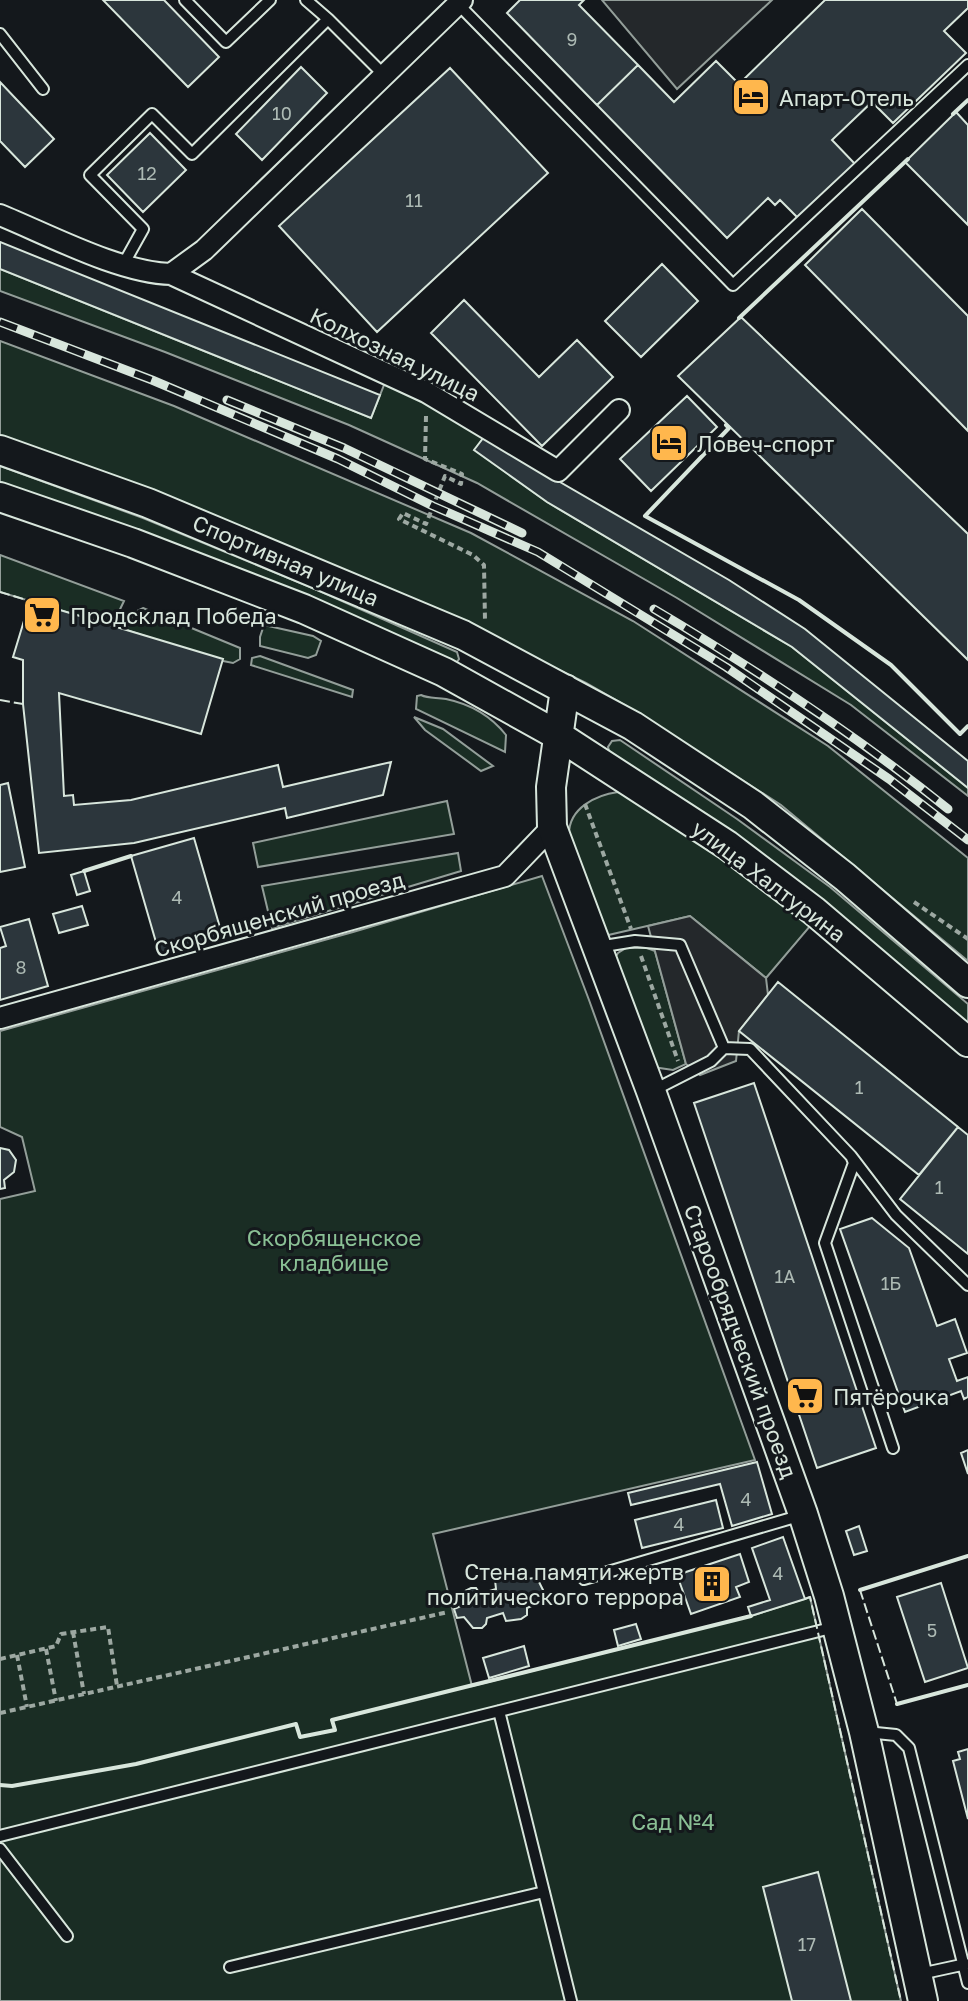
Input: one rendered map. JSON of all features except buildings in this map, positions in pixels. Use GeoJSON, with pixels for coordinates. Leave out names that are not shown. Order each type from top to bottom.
{"type":"FeatureCollection","features":[{"type":"Feature","properties":{"kind":"main road","name":"Спортивная улица"},"geometry":{"type":"LineString","coordinates":[[0,450],[148,503],[319,573],[463,635],[565,689]]}},
{"type":"Feature","properties":{"kind":"main road","name":"Спортивная улица"},"geometry":{"type":"LineString","coordinates":[[0,497],[133,543],[304,609],[444,672],[559,736]]}},
{"type":"Feature","properties":{"kind":"main road","name":"Старообрядческий проезд"},"geometry":{"type":"LineString","coordinates":[[565,689],[551,787],[552,827],[803,1514],[864,1732],[920,1988]]}},
{"type":"Feature","properties":{"kind":"main road"},"geometry":{"type":"LineString","coordinates":[[565,689],[633,726],[753,805],[845,877],[968,983]]}},
{"type":"Feature","properties":{"kind":"main road","name":"улица Халтурина"},"geometry":{"type":"LineString","coordinates":[[559,736],[739,855],[814,911],[968,1042]]}},
{"type":"Feature","properties":{"kind":"street"},"geometry":{"type":"LineString","coordinates":[[171,274],[204,250],[460,2]]}},
{"type":"Feature","properties":{"kind":"street","name":"Колхозная улица"},"geometry":{"type":"LineString","coordinates":[[0,215],[147,274],[171,274],[426,392],[558,471],[619,410]]}},
{"type":"Feature","properties":{"kind":"street","name":"Скорбященский проезд"},"geometry":{"type":"LineString","coordinates":[[0,1018],[505,876],[552,827]]}},
{"type":"Feature","properties":{"kind":"lane"},"geometry":{"type":"LineString","coordinates":[[185,0],[226,42],[270,0]]}},
{"type":"Feature","properties":{"kind":"lane"},"geometry":{"type":"LineString","coordinates":[[306,0],[384,75]]}},
{"type":"Feature","properties":{"kind":"lane"},"geometry":{"type":"LineString","coordinates":[[460,2],[733,285],[968,65]]}},
{"type":"Feature","properties":{"kind":"lane"},"geometry":{"type":"LineString","coordinates":[[123,265],[143,229],[90,175],[152,114],[192,154],[328,19]]}},
{"type":"Feature","properties":{"kind":"lane"},"geometry":{"type":"LineString","coordinates":[[0,34],[43,89]]}},
{"type":"Feature","properties":{"kind":"lane"},"geometry":{"type":"LineString","coordinates":[[170,153],[181,143]]}},
{"type":"Feature","properties":{"kind":"lane"},"geometry":{"type":"LineString","coordinates":[[596,947],[635,941],[680,945],[724,1048]]}},
{"type":"Feature","properties":{"kind":"lane"},"geometry":{"type":"LineString","coordinates":[[651,1091],[711,1061],[724,1048],[750,1049],[851,1156],[896,1215],[968,1285]]}},
{"type":"Feature","properties":{"kind":"lane"},"geometry":{"type":"LineString","coordinates":[[851,1156],[854,1163],[825,1243],[893,1448]]}},
{"type":"Feature","properties":{"kind":"lane"},"geometry":{"type":"LineString","coordinates":[[584,1579],[803,1514]]}},
{"type":"Feature","properties":{"kind":"lane"},"geometry":{"type":"LineString","coordinates":[[0,1836],[837,1627]]}},
{"type":"Feature","properties":{"kind":"lane"},"geometry":{"type":"LineString","coordinates":[[499,1711],[571,2001]]}},
{"type":"Feature","properties":{"kind":"lane"},"geometry":{"type":"LineString","coordinates":[[864,1732],[896,1735],[909,1748],[966,1964],[968,1983]]}},
{"type":"Feature","properties":{"kind":"lane"},"geometry":{"type":"LineString","coordinates":[[0,1849],[67,1936]]}},
{"type":"Feature","properties":{"kind":"lane"},"geometry":{"type":"LineString","coordinates":[[230,1967],[544,1892]]}},
{"type":"Feature","properties":{"kind":"lane"},"geometry":{"type":"LineString","coordinates":[[920,1988],[966,1964]]}},
{"type":"Feature","properties":{"kind":"path"},"geometry":{"type":"LineString","coordinates":[[426,392],[425,459],[462,474],[461,484],[445,476],[426,524],[403,513],[399,519],[473,555],[484,565],[485,634]]}},
{"type":"Feature","properties":{"kind":"path"},"geometry":{"type":"LineString","coordinates":[[0,1713],[448,1612]]}},
{"type":"Feature","properties":{"kind":"path"},"geometry":{"type":"LineString","coordinates":[[0,1659],[56,1646],[61,1634],[108,1627],[117,1687]]}},
{"type":"Feature","properties":{"kind":"path"},"geometry":{"type":"LineString","coordinates":[[73,1632],[84,1694]]}},
{"type":"Feature","properties":{"kind":"path"},"geometry":{"type":"LineString","coordinates":[[46,1649],[56,1701]]}},
{"type":"Feature","properties":{"kind":"path"},"geometry":{"type":"LineString","coordinates":[[17,1655],[27,1707]]}},
{"type":"Feature","properties":{"kind":"green space"},"geometry":{"type":"Polygon","coordinates":[[[0,269],[371,418],[386,380],[487,433],[475,450],[547,502],[792,647],[968,788],[968,796],[851,705],[677,598],[477,483],[349,425],[0,291],[0,269]]]}},
{"type":"Feature","properties":{"kind":"green space"},"geometry":{"type":"Polygon","coordinates":[[[0,341],[174,406],[471,533],[633,621],[828,746],[968,858],[968,961],[781,805],[586,683],[485,634],[0,445],[0,341]]]}},
{"type":"Feature","properties":{"kind":"green space"},"geometry":{"type":"Polygon","coordinates":[[[0,466],[143,518],[315,589],[457,652],[459,659],[454,666],[136,531],[0,482],[0,466]]]}},
{"type":"Feature","properties":{"kind":"green space"},"geometry":{"type":"Polygon","coordinates":[[[0,555],[124,601],[112,626],[0,592],[0,555]]]}},
{"type":"Feature","properties":{"kind":"green space"},"geometry":{"type":"Polygon","coordinates":[[[143,608],[240,648],[240,659],[233,663],[223,661],[126,630],[133,613],[143,608]]]}},
{"type":"Feature","properties":{"kind":"green space"},"geometry":{"type":"Polygon","coordinates":[[[264,625],[313,636],[321,641],[316,655],[308,658],[260,646],[264,625]]]}},
{"type":"Feature","properties":{"kind":"green space"},"geometry":{"type":"Polygon","coordinates":[[[260,656],[353,690],[352,697],[251,665],[252,658],[260,656]]]}},
{"type":"Feature","properties":{"kind":"green space"},"geometry":{"type":"Polygon","coordinates":[[[417,696],[455,701],[487,717],[506,735],[505,752],[416,709],[417,696]]]}},
{"type":"Feature","properties":{"kind":"green space"},"geometry":{"type":"Polygon","coordinates":[[[414,717],[443,729],[493,766],[481,771],[425,730],[414,717]]]}},
{"type":"Feature","properties":{"kind":"green space"},"geometry":{"type":"Polygon","coordinates":[[[620,740],[830,887],[968,1004],[968,1024],[818,902],[610,754],[608,747],[612,741],[620,740]]]}},
{"type":"Feature","properties":{"kind":"green space"},"geometry":{"type":"Polygon","coordinates":[[[618,792],[640,799],[811,925],[766,978],[690,916],[604,936],[577,870],[569,834],[574,817],[585,804],[618,792]]]}},
{"type":"Feature","properties":{"kind":"green space"},"geometry":{"type":"Polygon","coordinates":[[[447,801],[454,834],[258,867],[253,843],[447,801]]]}},
{"type":"Feature","properties":{"kind":"green space"},"geometry":{"type":"Polygon","coordinates":[[[458,853],[461,871],[272,928],[262,886],[458,853]]]}},
{"type":"Feature","properties":{"kind":"green space","name":"Скорбященское кладбище"},"geometry":{"type":"Polygon","coordinates":[[[542,876],[755,1460],[433,1534],[472,1686],[751,1616],[810,1597],[901,2001],[0,2001],[0,1199],[35,1191],[22,1137],[0,1127],[0,1031],[542,876]]]}},
{"type":"Feature","properties":{"kind":"green space"},"geometry":{"type":"Polygon","coordinates":[[[626,948],[655,951],[686,1064],[673,1070],[653,1067],[613,961],[626,948]]]}},
{"type":"Feature","properties":{"kind":"shaded area"},"geometry":{"type":"Polygon","coordinates":[[[602,0],[772,0],[677,89],[602,0]]]}},
{"type":"Feature","properties":{"kind":"shaded area"},"geometry":{"type":"Polygon","coordinates":[[[690,916],[766,978],[768,995],[739,1031],[736,1061],[700,1075],[686,1064],[648,926],[690,916]]]}},
{"type":"Feature","properties":{"kind":"railway"},"geometry":{"type":"LineString","coordinates":[[0,322],[152,380],[338,459],[433,506],[538,552],[726,667],[889,779],[968,840]]}},
{"type":"Feature","properties":{"kind":"railway"},"geometry":{"type":"LineString","coordinates":[[227,400],[344,448],[522,533]]}},
{"type":"Feature","properties":{"kind":"railway"},"geometry":{"type":"LineString","coordinates":[[654,609],[804,704],[948,809]]}},
{"type":"Feature","properties":{"kind":"fence"},"geometry":{"type":"LineString","coordinates":[[0,592],[30,601]]}},
{"type":"Feature","properties":{"kind":"fence"},"geometry":{"type":"LineString","coordinates":[[0,700],[23,704]]}},
{"type":"Feature","properties":{"kind":"fence"},"geometry":{"type":"LineString","coordinates":[[860,1590],[897,1704]]}},
{"type":"Feature","properties":{"kind":"fence"},"geometry":{"type":"LineString","coordinates":[[805,1599],[810,1597],[901,2001]]}},
{"type":"Feature","properties":{"kind":"wall"},"geometry":{"type":"LineString","coordinates":[[953,114],[968,100]]}},
{"type":"Feature","properties":{"kind":"wall"},"geometry":{"type":"LineString","coordinates":[[739,318],[908,159]]}},
{"type":"Feature","properties":{"kind":"wall"},"geometry":{"type":"LineString","coordinates":[[726,425],[729,428],[645,516],[799,600],[891,665],[960,734],[968,726]]}},
{"type":"Feature","properties":{"kind":"wall"},"geometry":{"type":"LineString","coordinates":[[84,871],[131,856]]}},
{"type":"Feature","properties":{"kind":"wall"},"geometry":{"type":"LineString","coordinates":[[860,1590],[968,1556]]}},
{"type":"Feature","properties":{"kind":"wall"},"geometry":{"type":"LineString","coordinates":[[0,1785],[12,1786],[136,1764],[296,1724],[300,1737],[335,1730],[332,1720],[751,1616]]}},
{"type":"Feature","properties":{"kind":"wall"},"geometry":{"type":"LineString","coordinates":[[897,1704],[968,1685]]}},
{"type":"Feature","properties":{"kind":"place","name":"Апарт-Отель"},"geometry":{"type":"Point","coordinates":[751,97]}},
{"type":"Feature","properties":{"kind":"place","name":"Ловеч-спорт"},"geometry":{"type":"Point","coordinates":[669,443]}},
{"type":"Feature","properties":{"kind":"place","name":"Продсклад Победа"},"geometry":{"type":"Point","coordinates":[42,615]}},
{"type":"Feature","properties":{"kind":"place","name":"Пятёрочка"},"geometry":{"type":"Point","coordinates":[805,1396]}},
{"type":"Feature","properties":{"kind":"place","name":"Стена памяти жертв политического террора"},"geometry":{"type":"Point","coordinates":[712,1584]}},
{"type":"Feature","properties":{"kind":"park label","name":"Сад №4"},"geometry":{"type":"Point","coordinates":[673,1821]}}]}
